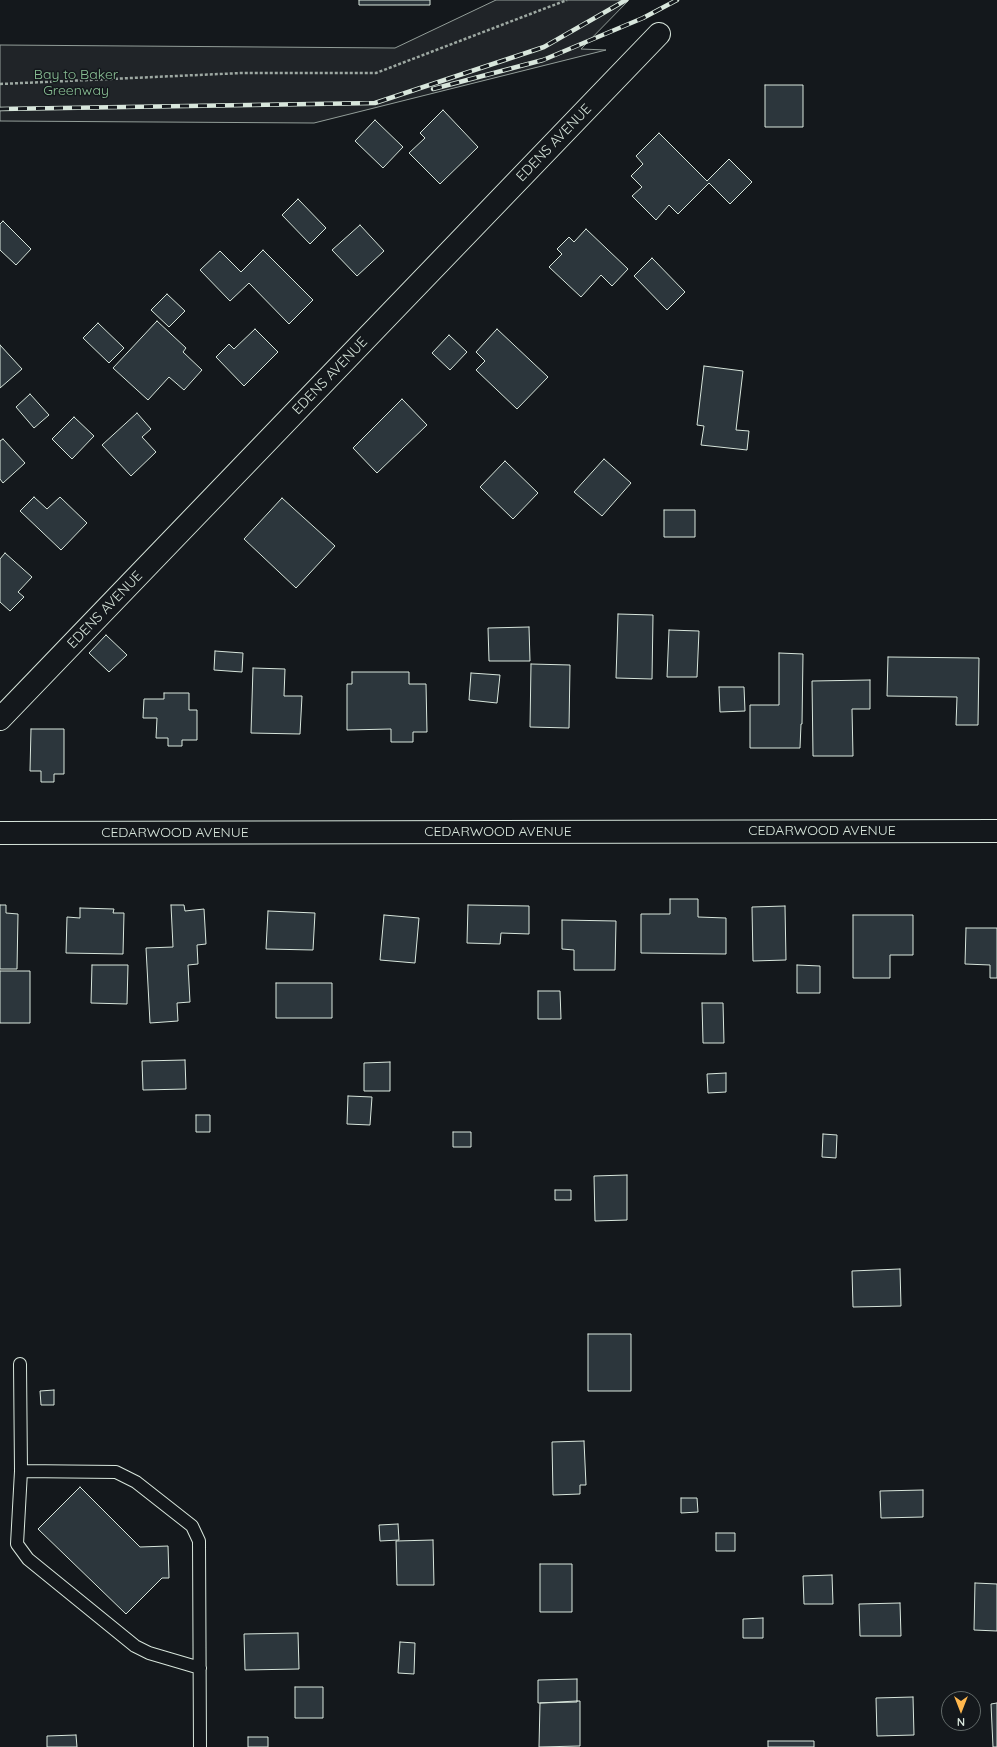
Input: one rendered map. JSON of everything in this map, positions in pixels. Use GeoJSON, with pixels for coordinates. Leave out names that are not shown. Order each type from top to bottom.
{"type":"FeatureCollection","features":[{"type":"Feature","properties":{"kind":"street","name":"EDENS AVENUE"},"geometry":{"type":"LineString","coordinates":[[0,719],[660,34]]}},
{"type":"Feature","properties":{"kind":"street","name":"CEDARWOOD AVENUE"},"geometry":{"type":"LineString","coordinates":[[0,833],[997,831]]}},
{"type":"Feature","properties":{"kind":"lane"},"geometry":{"type":"LineString","coordinates":[[20,1364],[21,1471],[17,1544],[28,1559],[135,1646],[149,1653],[200,1668]]}},
{"type":"Feature","properties":{"kind":"lane"},"geometry":{"type":"LineString","coordinates":[[21,1471],[116,1472],[136,1482],[192,1526],[199,1541],[200,1747]]}},
{"type":"Feature","properties":{"kind":"path"},"geometry":{"type":"LineString","coordinates":[[0,84],[242,73],[376,73],[566,0]]}},
{"type":"Feature","properties":{"kind":"green space","name":"Bay to Baker Greenway"},"geometry":{"type":"Polygon","coordinates":[[[496,0],[629,0],[581,49],[606,50],[314,123],[0,121],[0,45],[395,48],[496,0]]]}},
{"type":"Feature","properties":{"kind":"building"},"geometry":{"type":"Polygon","coordinates":[[[359,0],[430,0],[430,5],[359,5],[359,0]]]}},
{"type":"Feature","properties":{"kind":"building"},"geometry":{"type":"Polygon","coordinates":[[[765,85],[803,85],[803,127],[765,127],[765,85]]]}},
{"type":"Feature","properties":{"kind":"building"},"geometry":{"type":"Polygon","coordinates":[[[443,110],[478,147],[440,184],[409,153],[425,138],[420,133],[443,110]]]}},
{"type":"Feature","properties":{"kind":"building"},"geometry":{"type":"Polygon","coordinates":[[[375,120],[403,147],[383,168],[355,141],[375,120]]]}},
{"type":"Feature","properties":{"kind":"building"},"geometry":{"type":"Polygon","coordinates":[[[659,133],[707,181],[729,159],[752,182],[730,204],[709,183],[678,214],[669,205],[656,220],[632,196],[642,187],[631,176],[643,164],[636,156],[659,133]]]}},
{"type":"Feature","properties":{"kind":"building"},"geometry":{"type":"Polygon","coordinates":[[[298,199],[326,228],[310,244],[282,215],[298,199]]]}},
{"type":"Feature","properties":{"kind":"building"},"geometry":{"type":"Polygon","coordinates":[[[3,221],[31,249],[16,265],[0,250],[0,224],[3,221]]]}},
{"type":"Feature","properties":{"kind":"building"},"geometry":{"type":"Polygon","coordinates":[[[360,225],[384,251],[357,276],[332,250],[360,225]]]}},
{"type":"Feature","properties":{"kind":"building"},"geometry":{"type":"Polygon","coordinates":[[[586,229],[628,269],[612,286],[601,275],[581,297],[549,267],[562,254],[557,249],[569,237],[574,242],[586,229]]]}},
{"type":"Feature","properties":{"kind":"building"},"geometry":{"type":"Polygon","coordinates":[[[263,250],[313,300],[289,324],[249,283],[230,301],[200,270],[220,251],[241,272],[263,250]]]}},
{"type":"Feature","properties":{"kind":"building"},"geometry":{"type":"Polygon","coordinates":[[[652,258],[685,292],[667,310],[634,276],[652,258]]]}},
{"type":"Feature","properties":{"kind":"building"},"geometry":{"type":"Polygon","coordinates":[[[167,294],[185,311],[169,327],[151,310],[167,294]]]}},
{"type":"Feature","properties":{"kind":"building"},"geometry":{"type":"Polygon","coordinates":[[[157,321],[186,348],[183,352],[202,370],[184,390],[169,377],[148,400],[113,368],[157,321]]]}},
{"type":"Feature","properties":{"kind":"building"},"geometry":{"type":"Polygon","coordinates":[[[98,323],[124,348],[109,363],[83,338],[98,323]]]}},
{"type":"Feature","properties":{"kind":"building"},"geometry":{"type":"Polygon","coordinates":[[[255,329],[278,352],[244,386],[216,357],[229,344],[234,349],[255,329]]]}},
{"type":"Feature","properties":{"kind":"building"},"geometry":{"type":"Polygon","coordinates":[[[497,329],[548,377],[517,409],[476,370],[485,361],[476,352],[497,329]]]}},
{"type":"Feature","properties":{"kind":"building"},"geometry":{"type":"Polygon","coordinates":[[[449,335],[467,352],[450,370],[432,353],[449,335]]]}},
{"type":"Feature","properties":{"kind":"building"},"geometry":{"type":"Polygon","coordinates":[[[0,345],[22,369],[0,388],[0,345]]]}},
{"type":"Feature","properties":{"kind":"building"},"geometry":{"type":"Polygon","coordinates":[[[704,366],[743,371],[736,430],[749,431],[747,450],[701,445],[704,426],[697,425],[704,366]]]}},
{"type":"Feature","properties":{"kind":"building"},"geometry":{"type":"Polygon","coordinates":[[[30,394],[49,415],[34,428],[16,407],[30,394]]]}},
{"type":"Feature","properties":{"kind":"building"},"geometry":{"type":"Polygon","coordinates":[[[402,399],[427,425],[377,473],[353,448],[402,399]]]}},
{"type":"Feature","properties":{"kind":"building"},"geometry":{"type":"Polygon","coordinates":[[[137,413],[151,429],[142,437],[156,452],[131,476],[102,445],[137,413]]]}},
{"type":"Feature","properties":{"kind":"building"},"geometry":{"type":"Polygon","coordinates":[[[74,417],[94,436],[72,459],[52,439],[74,417]]]}},
{"type":"Feature","properties":{"kind":"building"},"geometry":{"type":"Polygon","coordinates":[[[3,439],[25,463],[3,483],[0,479],[0,441],[3,439]]]}},
{"type":"Feature","properties":{"kind":"building"},"geometry":{"type":"Polygon","coordinates":[[[604,459],[631,483],[602,516],[574,492],[604,459]]]}},
{"type":"Feature","properties":{"kind":"building"},"geometry":{"type":"Polygon","coordinates":[[[505,461],[538,493],[513,519],[480,487],[505,461]]]}},
{"type":"Feature","properties":{"kind":"building"},"geometry":{"type":"Polygon","coordinates":[[[34,497],[47,509],[60,497],[87,523],[61,550],[20,511],[34,497]]]}},
{"type":"Feature","properties":{"kind":"building"},"geometry":{"type":"Polygon","coordinates":[[[282,498],[335,546],[296,588],[244,539],[282,498]]]}},
{"type":"Feature","properties":{"kind":"building"},"geometry":{"type":"Polygon","coordinates":[[[664,510],[695,510],[695,537],[664,537],[664,510]]]}},
{"type":"Feature","properties":{"kind":"building"},"geometry":{"type":"Polygon","coordinates":[[[5,553],[32,577],[18,592],[24,597],[10,611],[0,602],[0,559],[5,553]]]}},
{"type":"Feature","properties":{"kind":"building"},"geometry":{"type":"Polygon","coordinates":[[[618,614],[653,615],[652,679],[616,678],[618,614]]]}},
{"type":"Feature","properties":{"kind":"building"},"geometry":{"type":"Polygon","coordinates":[[[529,627],[530,661],[489,661],[488,628],[529,627]]]}},
{"type":"Feature","properties":{"kind":"building"},"geometry":{"type":"Polygon","coordinates":[[[669,630],[699,631],[697,677],[667,677],[669,630]]]}},
{"type":"Feature","properties":{"kind":"building"},"geometry":{"type":"Polygon","coordinates":[[[106,635],[127,655],[109,672],[89,653],[106,635]]]}},
{"type":"Feature","properties":{"kind":"building"},"geometry":{"type":"Polygon","coordinates":[[[215,651],[243,653],[242,672],[214,670],[215,651]]]}},
{"type":"Feature","properties":{"kind":"building"},"geometry":{"type":"Polygon","coordinates":[[[779,653],[803,654],[802,724],[800,748],[750,748],[750,705],[779,705],[779,653]]]}},
{"type":"Feature","properties":{"kind":"building"},"geometry":{"type":"Polygon","coordinates":[[[888,657],[979,658],[978,725],[956,725],[957,697],[887,696],[888,657]]]}},
{"type":"Feature","properties":{"kind":"building"},"geometry":{"type":"Polygon","coordinates":[[[531,664],[570,665],[569,728],[530,727],[531,664]]]}},
{"type":"Feature","properties":{"kind":"building"},"geometry":{"type":"Polygon","coordinates":[[[253,668],[285,669],[284,696],[302,696],[300,734],[251,733],[253,668]]]}},
{"type":"Feature","properties":{"kind":"building"},"geometry":{"type":"Polygon","coordinates":[[[352,672],[409,672],[409,684],[426,684],[427,732],[413,732],[413,742],[391,742],[391,729],[347,730],[347,684],[352,684],[352,672]]]}},
{"type":"Feature","properties":{"kind":"building"},"geometry":{"type":"Polygon","coordinates":[[[471,673],[500,675],[497,703],[469,700],[471,673]]]}},
{"type":"Feature","properties":{"kind":"building"},"geometry":{"type":"Polygon","coordinates":[[[870,680],[870,709],[852,709],[853,756],[813,756],[812,681],[870,680]]]}},
{"type":"Feature","properties":{"kind":"building"},"geometry":{"type":"Polygon","coordinates":[[[719,687],[744,687],[745,711],[720,712],[719,687]]]}},
{"type":"Feature","properties":{"kind":"building"},"geometry":{"type":"Polygon","coordinates":[[[164,693],[189,693],[189,710],[197,710],[197,740],[182,740],[182,746],[168,746],[168,738],[156,738],[157,718],[143,718],[144,699],[164,699],[164,693]]]}},
{"type":"Feature","properties":{"kind":"building"},"geometry":{"type":"Polygon","coordinates":[[[31,729],[64,729],[64,774],[54,774],[54,782],[41,782],[41,771],[30,771],[31,729]]]}},
{"type":"Feature","properties":{"kind":"building"},"geometry":{"type":"Polygon","coordinates":[[[670,899],[698,899],[698,917],[726,918],[726,954],[641,953],[641,914],[670,914],[670,899]]]}},
{"type":"Feature","properties":{"kind":"building"},"geometry":{"type":"Polygon","coordinates":[[[0,905],[6,905],[6,913],[18,914],[17,969],[0,969],[0,905]]]}},
{"type":"Feature","properties":{"kind":"building"},"geometry":{"type":"Polygon","coordinates":[[[171,905],[184,905],[185,911],[204,909],[206,944],[197,945],[198,964],[188,965],[190,1002],[177,1003],[178,1021],[150,1023],[146,948],[173,947],[171,905]]]}},
{"type":"Feature","properties":{"kind":"building"},"geometry":{"type":"Polygon","coordinates":[[[468,905],[529,906],[529,934],[501,933],[500,944],[467,943],[468,905]]]}},
{"type":"Feature","properties":{"kind":"building"},"geometry":{"type":"Polygon","coordinates":[[[785,906],[786,960],[753,961],[752,907],[785,906]]]}},
{"type":"Feature","properties":{"kind":"building"},"geometry":{"type":"Polygon","coordinates":[[[80,908],[114,909],[113,913],[124,913],[123,954],[66,953],[67,917],[80,918],[80,908]]]}},
{"type":"Feature","properties":{"kind":"building"},"geometry":{"type":"Polygon","coordinates":[[[268,911],[315,913],[313,950],[266,949],[268,911]]]}},
{"type":"Feature","properties":{"kind":"building"},"geometry":{"type":"Polygon","coordinates":[[[384,915],[419,918],[415,963],[380,960],[384,915]]]}},
{"type":"Feature","properties":{"kind":"building"},"geometry":{"type":"Polygon","coordinates":[[[853,915],[913,915],[913,955],[890,955],[890,978],[853,978],[853,915]]]}},
{"type":"Feature","properties":{"kind":"building"},"geometry":{"type":"Polygon","coordinates":[[[562,920],[616,921],[615,970],[574,970],[574,950],[562,949],[562,920]]]}},
{"type":"Feature","properties":{"kind":"building"},"geometry":{"type":"Polygon","coordinates":[[[966,928],[997,928],[997,978],[990,978],[990,965],[965,964],[966,928]]]}},
{"type":"Feature","properties":{"kind":"building"},"geometry":{"type":"Polygon","coordinates":[[[92,965],[128,965],[127,1004],[91,1003],[92,965]]]}},
{"type":"Feature","properties":{"kind":"building"},"geometry":{"type":"Polygon","coordinates":[[[797,965],[820,966],[820,993],[797,993],[797,965]]]}},
{"type":"Feature","properties":{"kind":"building"},"geometry":{"type":"Polygon","coordinates":[[[0,971],[30,971],[30,1023],[0,1023],[0,971]]]}},
{"type":"Feature","properties":{"kind":"building"},"geometry":{"type":"Polygon","coordinates":[[[276,983],[332,983],[332,1018],[276,1018],[276,983]]]}},
{"type":"Feature","properties":{"kind":"building"},"geometry":{"type":"Polygon","coordinates":[[[538,991],[560,991],[561,1019],[538,1019],[538,991]]]}},
{"type":"Feature","properties":{"kind":"building"},"geometry":{"type":"Polygon","coordinates":[[[702,1003],[723,1003],[724,1043],[703,1043],[702,1003]]]}},
{"type":"Feature","properties":{"kind":"building"},"geometry":{"type":"Polygon","coordinates":[[[185,1060],[186,1089],[143,1090],[142,1061],[185,1060]]]}},
{"type":"Feature","properties":{"kind":"building"},"geometry":{"type":"Polygon","coordinates":[[[390,1062],[390,1091],[364,1091],[364,1063],[390,1062]]]}},
{"type":"Feature","properties":{"kind":"building"},"geometry":{"type":"Polygon","coordinates":[[[726,1073],[726,1092],[708,1093],[707,1074],[726,1073]]]}},
{"type":"Feature","properties":{"kind":"building"},"geometry":{"type":"Polygon","coordinates":[[[348,1096],[372,1097],[370,1125],[347,1124],[348,1096]]]}},
{"type":"Feature","properties":{"kind":"building"},"geometry":{"type":"Polygon","coordinates":[[[196,1115],[210,1115],[210,1132],[196,1132],[196,1115]]]}},
{"type":"Feature","properties":{"kind":"building"},"geometry":{"type":"Polygon","coordinates":[[[453,1132],[471,1132],[471,1147],[453,1147],[453,1132]]]}},
{"type":"Feature","properties":{"kind":"building"},"geometry":{"type":"Polygon","coordinates":[[[823,1134],[837,1135],[836,1158],[822,1157],[823,1134]]]}},
{"type":"Feature","properties":{"kind":"building"},"geometry":{"type":"Polygon","coordinates":[[[627,1175],[627,1220],[595,1221],[594,1176],[627,1175]]]}},
{"type":"Feature","properties":{"kind":"building"},"geometry":{"type":"Polygon","coordinates":[[[555,1190],[571,1190],[571,1200],[555,1200],[555,1190]]]}},
{"type":"Feature","properties":{"kind":"building"},"geometry":{"type":"Polygon","coordinates":[[[900,1269],[901,1306],[853,1307],[852,1271],[900,1269]]]}},
{"type":"Feature","properties":{"kind":"building"},"geometry":{"type":"Polygon","coordinates":[[[588,1334],[631,1334],[631,1391],[588,1391],[588,1334]]]}},
{"type":"Feature","properties":{"kind":"building"},"geometry":{"type":"Polygon","coordinates":[[[54,1390],[54,1405],[41,1405],[40,1391],[54,1390]]]}},
{"type":"Feature","properties":{"kind":"building"},"geometry":{"type":"Polygon","coordinates":[[[584,1441],[586,1485],[580,1485],[580,1494],[553,1495],[552,1442],[584,1441]]]}},
{"type":"Feature","properties":{"kind":"building"},"geometry":{"type":"Polygon","coordinates":[[[80,1487],[140,1547],[168,1546],[169,1578],[162,1578],[126,1614],[38,1529],[80,1487]]]}},
{"type":"Feature","properties":{"kind":"building"},"geometry":{"type":"Polygon","coordinates":[[[923,1490],[923,1517],[881,1518],[880,1491],[923,1490]]]}},
{"type":"Feature","properties":{"kind":"building"},"geometry":{"type":"Polygon","coordinates":[[[681,1498],[697,1498],[698,1512],[681,1513],[681,1498]]]}},
{"type":"Feature","properties":{"kind":"building"},"geometry":{"type":"Polygon","coordinates":[[[398,1524],[399,1540],[380,1541],[379,1525],[398,1524]]]}},
{"type":"Feature","properties":{"kind":"building"},"geometry":{"type":"Polygon","coordinates":[[[716,1533],[735,1533],[735,1551],[716,1551],[716,1533]]]}},
{"type":"Feature","properties":{"kind":"building"},"geometry":{"type":"Polygon","coordinates":[[[433,1540],[434,1585],[397,1585],[396,1541],[433,1540]]]}},
{"type":"Feature","properties":{"kind":"building"},"geometry":{"type":"Polygon","coordinates":[[[540,1564],[572,1564],[572,1612],[540,1612],[540,1564]]]}},
{"type":"Feature","properties":{"kind":"building"},"geometry":{"type":"Polygon","coordinates":[[[832,1575],[833,1604],[804,1604],[803,1576],[832,1575]]]}},
{"type":"Feature","properties":{"kind":"building"},"geometry":{"type":"Polygon","coordinates":[[[975,1583],[997,1584],[997,1631],[974,1630],[975,1583]]]}},
{"type":"Feature","properties":{"kind":"building"},"geometry":{"type":"Polygon","coordinates":[[[900,1603],[901,1636],[860,1636],[859,1604],[900,1603]]]}},
{"type":"Feature","properties":{"kind":"building"},"geometry":{"type":"Polygon","coordinates":[[[763,1618],[763,1638],[743,1638],[743,1619],[763,1618]]]}},
{"type":"Feature","properties":{"kind":"building"},"geometry":{"type":"Polygon","coordinates":[[[298,1633],[299,1669],[245,1670],[244,1634],[298,1633]]]}},
{"type":"Feature","properties":{"kind":"building"},"geometry":{"type":"Polygon","coordinates":[[[400,1642],[415,1643],[414,1674],[398,1673],[400,1642]]]}},
{"type":"Feature","properties":{"kind":"building"},"geometry":{"type":"Polygon","coordinates":[[[577,1679],[577,1702],[538,1703],[538,1680],[577,1679]]]}},
{"type":"Feature","properties":{"kind":"building"},"geometry":{"type":"Polygon","coordinates":[[[295,1687],[323,1687],[323,1718],[295,1718],[295,1687]]]}},
{"type":"Feature","properties":{"kind":"building"},"geometry":{"type":"Polygon","coordinates":[[[913,1697],[914,1735],[877,1736],[876,1698],[913,1697]]]}},
{"type":"Feature","properties":{"kind":"building"},"geometry":{"type":"Polygon","coordinates":[[[580,1701],[580,1746],[539,1747],[540,1703],[580,1701]]]}},
{"type":"Feature","properties":{"kind":"building"},"geometry":{"type":"Polygon","coordinates":[[[997,1703],[997,1747],[993,1747],[991,1704],[997,1703]]]}},
{"type":"Feature","properties":{"kind":"building"},"geometry":{"type":"Polygon","coordinates":[[[76,1735],[77,1747],[47,1747],[47,1736],[76,1735]]]}},
{"type":"Feature","properties":{"kind":"building"},"geometry":{"type":"Polygon","coordinates":[[[248,1737],[268,1737],[268,1747],[248,1747],[248,1737]]]}},
{"type":"Feature","properties":{"kind":"building"},"geometry":{"type":"Polygon","coordinates":[[[768,1741],[814,1741],[814,1747],[768,1747],[768,1741]]]}},
{"type":"Feature","properties":{"kind":"railway"},"geometry":{"type":"LineString","coordinates":[[0,109],[375,103],[544,47],[626,0]]}},
{"type":"Feature","properties":{"kind":"railway"},"geometry":{"type":"LineString","coordinates":[[433,89],[543,60],[643,18],[677,0]]}}]}
